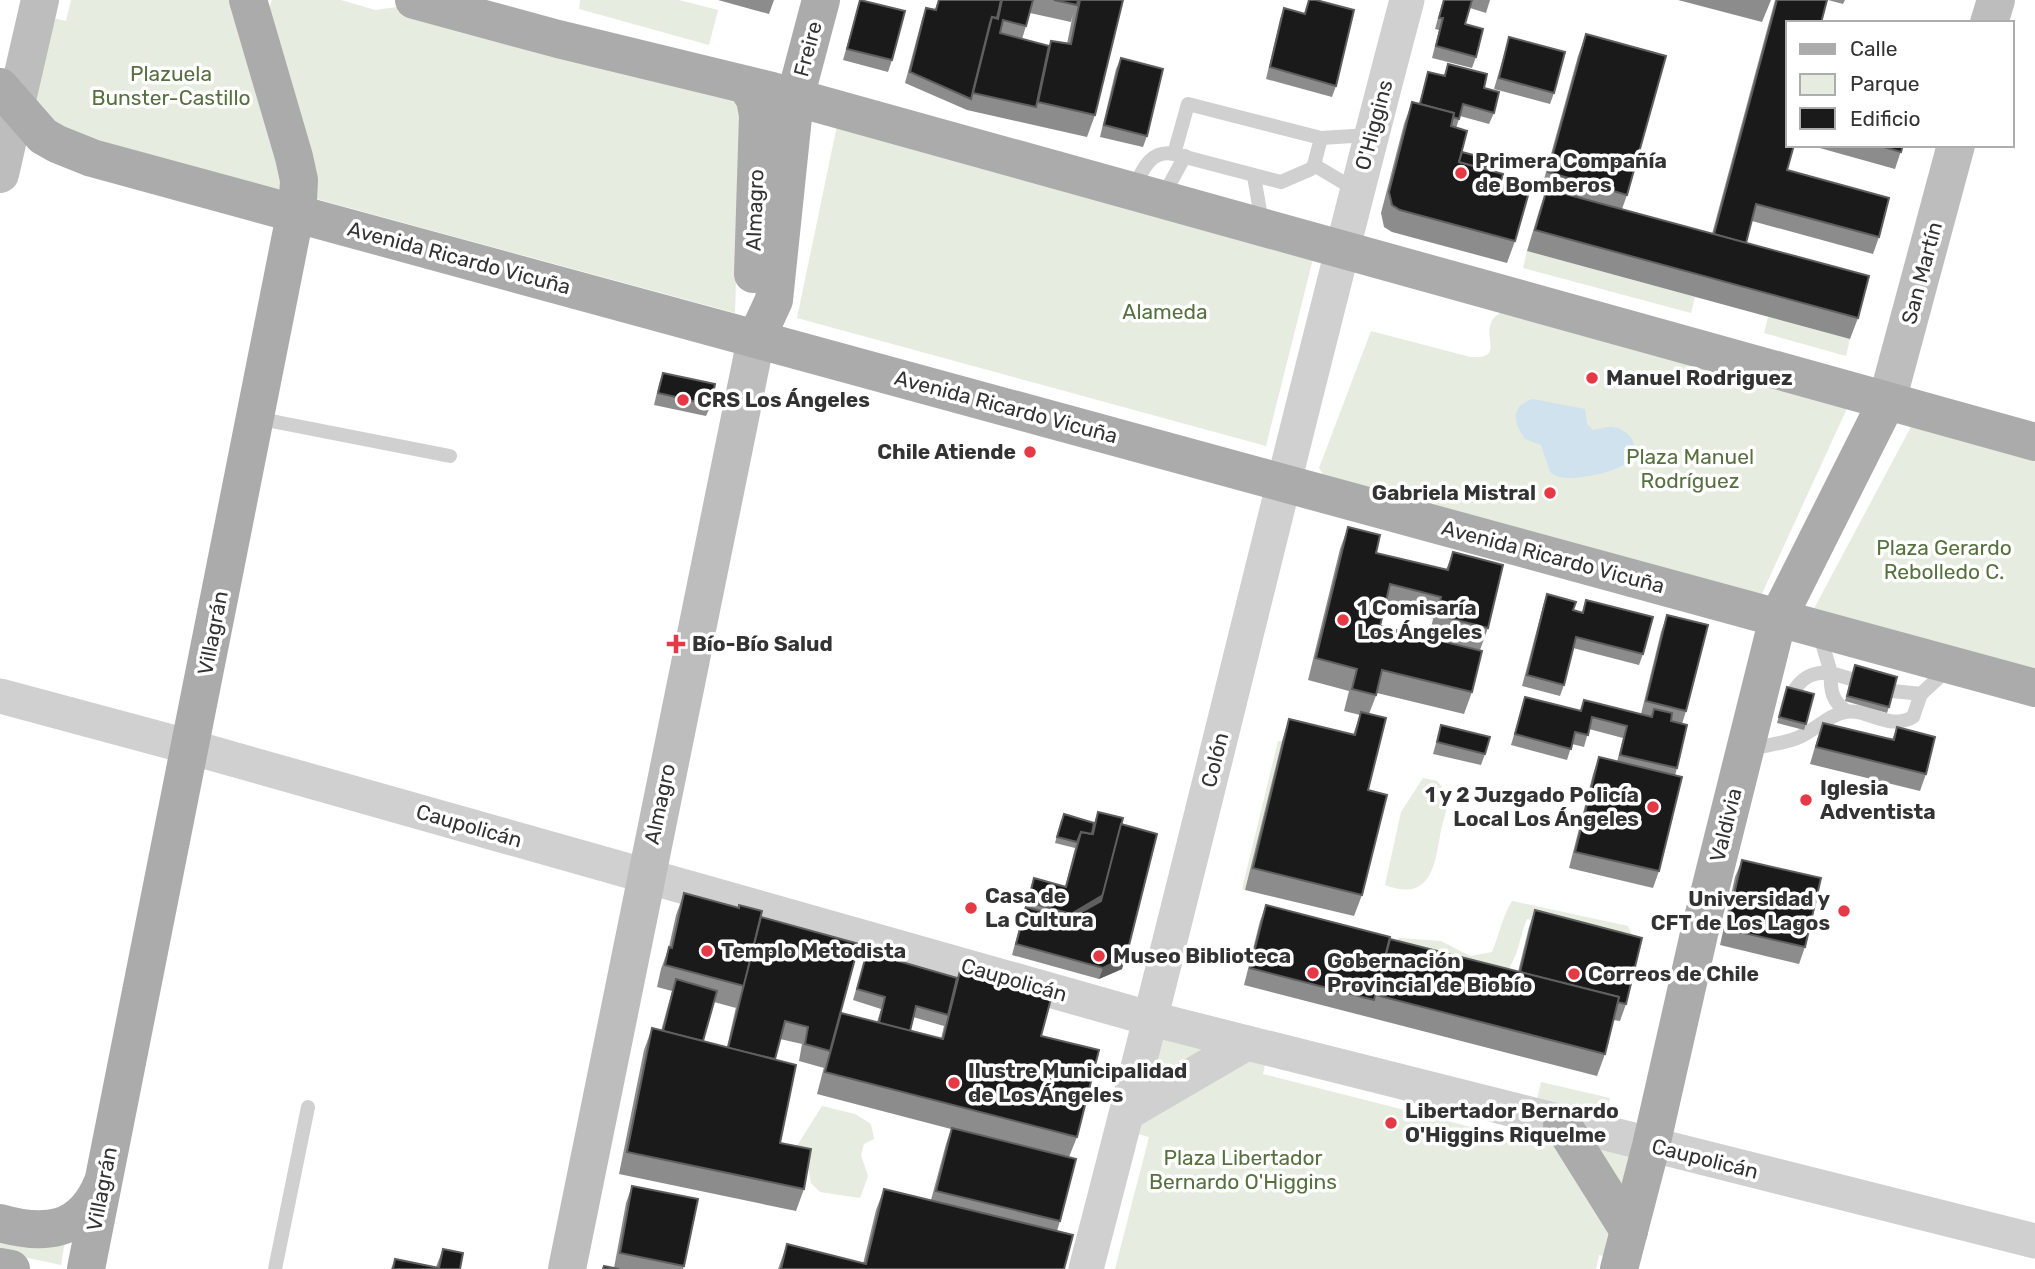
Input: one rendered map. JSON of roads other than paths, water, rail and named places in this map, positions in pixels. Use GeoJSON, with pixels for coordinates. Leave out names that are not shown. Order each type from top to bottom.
{"type":"FeatureCollection","features":[{"type":"Feature","properties":{"kind":"main road"},"geometry":{"type":"LineString","coordinates":[[0,174],[8,96],[40,0]]}},
{"type":"Feature","properties":{"kind":"main road"},"geometry":{"type":"LineString","coordinates":[[414,0],[795,98],[2035,442]]}},
{"type":"Feature","properties":{"kind":"main road","name":"Freire"},"geometry":{"type":"LineString","coordinates":[[795,98],[821,0]]}},
{"type":"Feature","properties":{"kind":"main road"},"geometry":{"type":"LineString","coordinates":[[1991,21],[1996,0]]}},
{"type":"Feature","properties":{"kind":"main road","name":"Villagrán"},"geometry":{"type":"LineString","coordinates":[[86,1269],[297,214],[297,171],[258,12]]}},
{"type":"Feature","properties":{"kind":"main road","name":"Almagro"},"geometry":{"type":"LineString","coordinates":[[746,85],[757,105],[758,115],[752,298],[756,339]]}},
{"type":"Feature","properties":{"kind":"main road","name":"Avenida Ricardo Vicuña"},"geometry":{"type":"LineString","coordinates":[[8,96],[44,136],[92,158],[2035,688]]}},
{"type":"Feature","properties":{"kind":"main road","name":"Almagro"},"geometry":{"type":"LineString","coordinates":[[567,1269],[756,339],[774,300],[795,98]]}},
{"type":"Feature","properties":{"kind":"main road","name":"San Martín"},"geometry":{"type":"LineString","coordinates":[[1887,401],[1955,147]]}},
{"type":"Feature","properties":{"kind":"main road","name":"Valdivia"},"geometry":{"type":"LineString","coordinates":[[1619,1269],[1651,1146],[1699,934],[1760,747],[1785,680],[1778,618],[1887,401]]}},
{"type":"Feature","properties":{"kind":"main road"},"geometry":{"type":"LineString","coordinates":[[1562,1124],[1629,1231]]}},
{"type":"Feature","properties":{"kind":"main road"},"geometry":{"type":"LineString","coordinates":[[0,1223],[27,1230],[59,1227],[88,1208],[104,1179]]}},
{"type":"Feature","properties":{"kind":"main road"},"geometry":{"type":"LineString","coordinates":[[0,1267],[11,1269]]}},
{"type":"Feature","properties":{"kind":"street","name":"O'Higgins"},"geometry":{"type":"LineString","coordinates":[[1341,250],[1407,0]]}},
{"type":"Feature","properties":{"kind":"street","name":"Colón"},"geometry":{"type":"LineString","coordinates":[[1086,1269],[1152,1019],[1341,250]]}},
{"type":"Feature","properties":{"kind":"street","name":"Caupolicán"},"geometry":{"type":"LineString","coordinates":[[0,696],[190,747],[1152,1019],[2035,1241]]}},
{"type":"Feature","properties":{"kind":"street"},"geometry":{"type":"LineString","coordinates":[[1127,1113],[1247,1043]]}},
{"type":"Feature","properties":{"kind":"lane"},"geometry":{"type":"LineString","coordinates":[[1147,196],[1179,155],[1188,104],[1321,138],[1371,135]]}},
{"type":"Feature","properties":{"kind":"lane"},"geometry":{"type":"LineString","coordinates":[[1147,196],[1142,171],[1157,154],[1164,152],[1179,155],[1281,182],[1311,169],[1321,138]]}},
{"type":"Feature","properties":{"kind":"lane"},"geometry":{"type":"LineString","coordinates":[[1314,165],[1356,190]]}},
{"type":"Feature","properties":{"kind":"lane"},"geometry":{"type":"LineString","coordinates":[[1254,176],[1262,228]]}},
{"type":"Feature","properties":{"kind":"lane"},"geometry":{"type":"LineString","coordinates":[[256,418],[450,456]]}},
{"type":"Feature","properties":{"kind":"lane"},"geometry":{"type":"LineString","coordinates":[[1817,628],[1825,646],[1833,696],[1838,705],[1846,711],[1891,722],[1904,722],[1913,717],[1921,694],[1952,666]]}},
{"type":"Feature","properties":{"kind":"lane"},"geometry":{"type":"LineString","coordinates":[[1785,680],[1820,672],[1851,679]]}},
{"type":"Feature","properties":{"kind":"lane"},"geometry":{"type":"LineString","coordinates":[[1893,691],[1921,694]]}},
{"type":"Feature","properties":{"kind":"lane"},"geometry":{"type":"LineString","coordinates":[[1760,747],[1796,739],[1828,718],[1846,711]]}},
{"type":"Feature","properties":{"kind":"lane"},"geometry":{"type":"LineString","coordinates":[[1760,747],[1782,734],[1784,725]]}},
{"type":"Feature","properties":{"kind":"lane"},"geometry":{"type":"LineString","coordinates":[[275,1269],[307,1107]]}},
{"type":"Feature","properties":{"kind":"water"},"geometry":{"type":"Polygon","coordinates":[[[1533,399],[1585,409],[1587,424],[1593,430],[1610,427],[1627,434],[1634,443],[1633,455],[1624,465],[1596,475],[1567,478],[1555,475],[1550,472],[1541,445],[1525,439],[1516,421],[1520,406],[1533,399]]]}},
{"type":"Feature","properties":{"kind":"place","name":"Primera Compañía de Bomberos"},"geometry":{"type":"Point","coordinates":[1461,173]}},
{"type":"Feature","properties":{"kind":"place","name":"Manuel Rodriguez"},"geometry":{"type":"Point","coordinates":[1592,378]}},
{"type":"Feature","properties":{"kind":"place","name":"CRS Los Ángeles"},"geometry":{"type":"Point","coordinates":[683,400]}},
{"type":"Feature","properties":{"kind":"place","name":"Chile Atiende"},"geometry":{"type":"Point","coordinates":[1030,452]}},
{"type":"Feature","properties":{"kind":"place","name":"Gabriela Mistral"},"geometry":{"type":"Point","coordinates":[1550,493]}},
{"type":"Feature","properties":{"kind":"place","name":"1 Comisaría Los Ángeles"},"geometry":{"type":"Point","coordinates":[1343,620]}},
{"type":"Feature","properties":{"kind":"place","name":"Bío-Bío Salud"},"geometry":{"type":"Point","coordinates":[676,644]}},
{"type":"Feature","properties":{"kind":"place","name":"Iglesia Adventista"},"geometry":{"type":"Point","coordinates":[1806,800]}},
{"type":"Feature","properties":{"kind":"place","name":"1 y 2 Juzgado Policía Local Los Ángeles"},"geometry":{"type":"Point","coordinates":[1653,807]}},
{"type":"Feature","properties":{"kind":"place","name":"Casa de La Cultura"},"geometry":{"type":"Point","coordinates":[971,908]}},
{"type":"Feature","properties":{"kind":"place","name":"Universidad y CFT de Los Lagos"},"geometry":{"type":"Point","coordinates":[1844,911]}},
{"type":"Feature","properties":{"kind":"place","name":"Templo Metodista"},"geometry":{"type":"Point","coordinates":[707,951]}},
{"type":"Feature","properties":{"kind":"place","name":"Museo Biblioteca"},"geometry":{"type":"Point","coordinates":[1099,956]}},
{"type":"Feature","properties":{"kind":"place","name":"Gobernación Provincial de Biobío"},"geometry":{"type":"Point","coordinates":[1313,973]}},
{"type":"Feature","properties":{"kind":"place","name":"Correos de Chile"},"geometry":{"type":"Point","coordinates":[1574,974]}},
{"type":"Feature","properties":{"kind":"place","name":"Ilustre Municipalidad de Los Ángeles"},"geometry":{"type":"Point","coordinates":[954,1083]}},
{"type":"Feature","properties":{"kind":"place","name":"Libertador Bernardo O'Higgins Riquelme"},"geometry":{"type":"Point","coordinates":[1391,1123]}},
{"type":"Feature","properties":{"kind":"park label","name":"Plazuela Bunster-Castillo"},"geometry":{"type":"Point","coordinates":[171,86]}},
{"type":"Feature","properties":{"kind":"park label","name":"Alameda"},"geometry":{"type":"Point","coordinates":[1165,312]}},
{"type":"Feature","properties":{"kind":"park label","name":"Plaza Manuel Rodríguez"},"geometry":{"type":"Point","coordinates":[1690,469]}},
{"type":"Feature","properties":{"kind":"park label","name":"Plaza Gerardo Rebolledo C."},"geometry":{"type":"Point","coordinates":[1944,560]}},
{"type":"Feature","properties":{"kind":"park label","name":"Plaza Libertador Bernardo O'Higgins"},"geometry":{"type":"Point","coordinates":[1243,1170]}}]}
